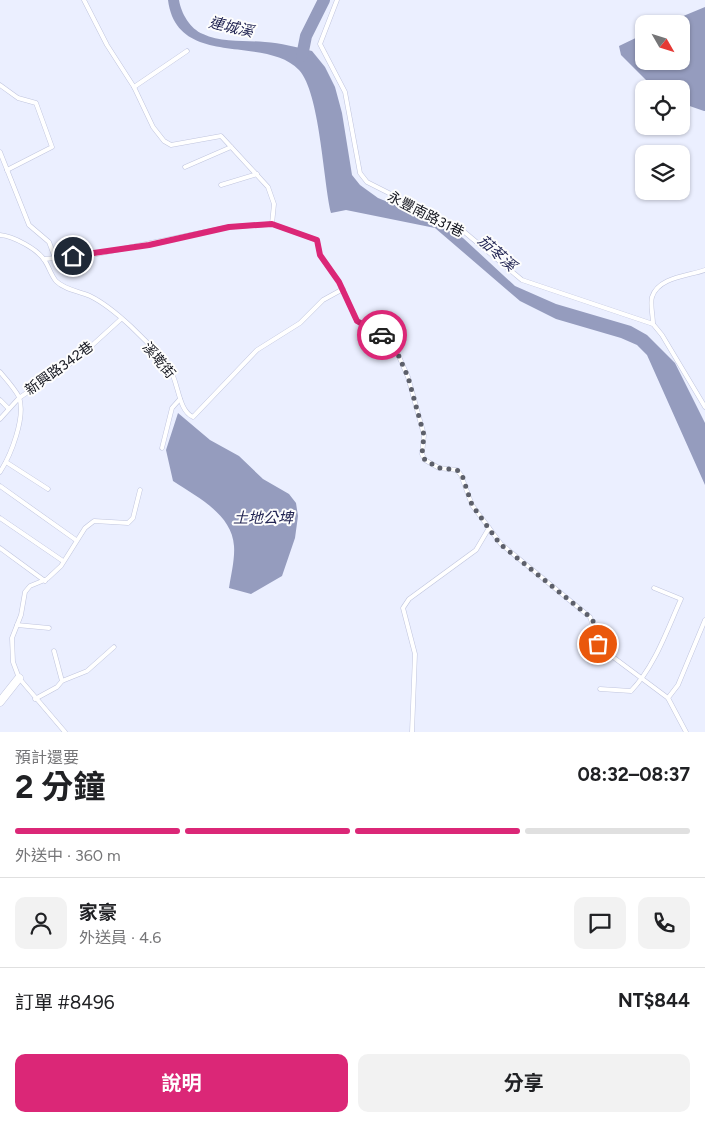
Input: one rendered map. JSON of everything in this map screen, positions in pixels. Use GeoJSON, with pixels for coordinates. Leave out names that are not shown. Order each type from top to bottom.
{"type":"FeatureCollection","features":[{"type":"Feature","properties":{"kind":"street"},"geometry":{"type":"LineString","coordinates":[[0,702],[19,678]]}},
{"type":"Feature","properties":{"kind":"lane"},"geometry":{"type":"LineString","coordinates":[[84,0],[106,45],[134,87],[159,136],[171,145],[221,136],[257,174],[272,195],[272,224]]}},
{"type":"Feature","properties":{"kind":"lane","name":"永豐南路31巷"},"geometry":{"type":"LineString","coordinates":[[337,0],[320,44],[345,92],[360,173],[367,182],[462,230],[522,280],[653,324]]}},
{"type":"Feature","properties":{"kind":"lane"},"geometry":{"type":"LineString","coordinates":[[134,87],[186,51]]}},
{"type":"Feature","properties":{"kind":"lane"},"geometry":{"type":"LineString","coordinates":[[0,85],[18,98],[36,103],[52,147],[7,170]]}},
{"type":"Feature","properties":{"kind":"lane"},"geometry":{"type":"LineString","coordinates":[[185,167],[231,147]]}},
{"type":"Feature","properties":{"kind":"lane"},"geometry":{"type":"LineString","coordinates":[[0,152],[29,225],[49,242],[55,258]]}},
{"type":"Feature","properties":{"kind":"lane"},"geometry":{"type":"LineString","coordinates":[[221,185],[257,174]]}},
{"type":"Feature","properties":{"kind":"lane"},"geometry":{"type":"LineString","coordinates":[[44,259],[92,255],[149,245],[229,227],[272,224],[317,240],[320,255],[343,288],[357,321],[382,336],[397,352],[408,377],[424,435],[422,454],[425,460],[439,468],[457,470],[462,475],[472,505],[500,544],[590,617],[601,648],[668,698],[686,732]]}},
{"type":"Feature","properties":{"kind":"lane","name":"溪墘街"},"geometry":{"type":"LineString","coordinates":[[0,235],[16,238],[44,259],[55,280],[63,286],[90,296],[121,319],[167,365],[177,382],[180,399],[186,411],[193,417],[257,350],[300,323],[323,300],[343,288]]}},
{"type":"Feature","properties":{"kind":"lane"},"geometry":{"type":"LineString","coordinates":[[705,270],[667,280],[658,286],[652,298],[653,324],[662,335],[705,407]]}},
{"type":"Feature","properties":{"kind":"lane","name":"新興路342巷"},"geometry":{"type":"LineString","coordinates":[[0,419],[19,398],[77,359],[121,319]]}},
{"type":"Feature","properties":{"kind":"lane"},"geometry":{"type":"LineString","coordinates":[[0,372],[19,398],[20,423],[6,462],[0,472]]}},
{"type":"Feature","properties":{"kind":"lane"},"geometry":{"type":"LineString","coordinates":[[162,448],[172,408],[180,399]]}},
{"type":"Feature","properties":{"kind":"lane"},"geometry":{"type":"LineString","coordinates":[[0,400],[8,408]]}},
{"type":"Feature","properties":{"kind":"lane"},"geometry":{"type":"LineString","coordinates":[[6,462],[48,490]]}},
{"type":"Feature","properties":{"kind":"lane"},"geometry":{"type":"LineString","coordinates":[[0,486],[76,540]]}},
{"type":"Feature","properties":{"kind":"lane"},"geometry":{"type":"LineString","coordinates":[[65,732],[19,678],[13,654],[12,638],[27,588],[45,581],[63,561],[85,528],[94,521],[128,523],[133,518],[140,490]]}},
{"type":"Feature","properties":{"kind":"lane"},"geometry":{"type":"LineString","coordinates":[[0,518],[63,561]]}},
{"type":"Feature","properties":{"kind":"lane"},"geometry":{"type":"LineString","coordinates":[[412,732],[414,654],[404,608],[408,599],[437,580],[476,550],[489,528]]}},
{"type":"Feature","properties":{"kind":"lane"},"geometry":{"type":"LineString","coordinates":[[0,548],[45,581]]}},
{"type":"Feature","properties":{"kind":"lane"},"geometry":{"type":"LineString","coordinates":[[600,689],[631,691],[642,679],[681,599],[654,588]]}},
{"type":"Feature","properties":{"kind":"lane"},"geometry":{"type":"LineString","coordinates":[[668,698],[678,685],[705,620]]}},
{"type":"Feature","properties":{"kind":"lane"},"geometry":{"type":"LineString","coordinates":[[17,625],[50,628]]}},
{"type":"Feature","properties":{"kind":"lane"},"geometry":{"type":"LineString","coordinates":[[35,699],[57,687],[62,682],[87,671],[114,647]]}},
{"type":"Feature","properties":{"kind":"lane"},"geometry":{"type":"LineString","coordinates":[[54,651],[62,682]]}},
{"type":"Feature","properties":{"kind":"water"},"geometry":{"type":"Polygon","coordinates":[[[168,0],[179,0],[184,15],[190,24],[198,32],[210,37],[226,40],[277,43],[312,51],[325,67],[335,87],[342,113],[352,175],[360,185],[378,198],[440,223],[463,238],[515,286],[556,304],[631,326],[647,335],[675,363],[705,423],[705,485],[647,355],[637,345],[621,338],[556,319],[520,301],[435,228],[346,210],[331,213],[312,97],[306,81],[299,70],[284,60],[265,54],[224,48],[204,43],[187,35],[175,22],[168,0]]]}},
{"type":"Feature","properties":{"kind":"water"},"geometry":{"type":"Polygon","coordinates":[[[705,7],[705,111],[690,106],[690,80],[646,80],[636,70],[690,70],[690,15],[686,15],[705,7]]]}},
{"type":"Feature","properties":{"kind":"water"},"geometry":{"type":"Polygon","coordinates":[[[635,38],[635,69],[621,55],[619,46],[635,38]]]}},
{"type":"Feature","properties":{"kind":"water","name":"土地公埤"},"geometry":{"type":"Polygon","coordinates":[[[178,413],[210,440],[239,456],[263,479],[289,494],[296,503],[298,516],[295,538],[282,576],[251,594],[229,588],[234,546],[232,535],[227,525],[212,508],[173,481],[166,450],[178,413]]]}},
{"type":"Feature","properties":{"kind":"waterway"},"geometry":{"type":"LineString","coordinates":[[302,56],[306,36],[324,0]]}},
{"type":"Feature","properties":{"kind":"way so far"},"geometry":{"type":"LineString","coordinates":[[382,335],[397,352],[408,377],[424,435],[422,454],[425,460],[439,468],[457,470],[462,475],[472,505],[500,544],[541,575],[553,588],[590,617],[593,621],[598,644]]}},
{"type":"Feature","properties":{"kind":"route"},"geometry":{"type":"LineString","coordinates":[[73,256],[92,255],[149,245],[229,227],[272,224],[311,236],[317,240],[320,255],[336,275],[357,321],[382,335]]}},
{"type":"Feature","properties":{"kind":"water label","name":"連城溪"},"geometry":{"type":"Point","coordinates":[231,27]}},
{"type":"Feature","properties":{"kind":"water label","name":"茄苳溪"},"geometry":{"type":"Point","coordinates":[497,253]}}]}
